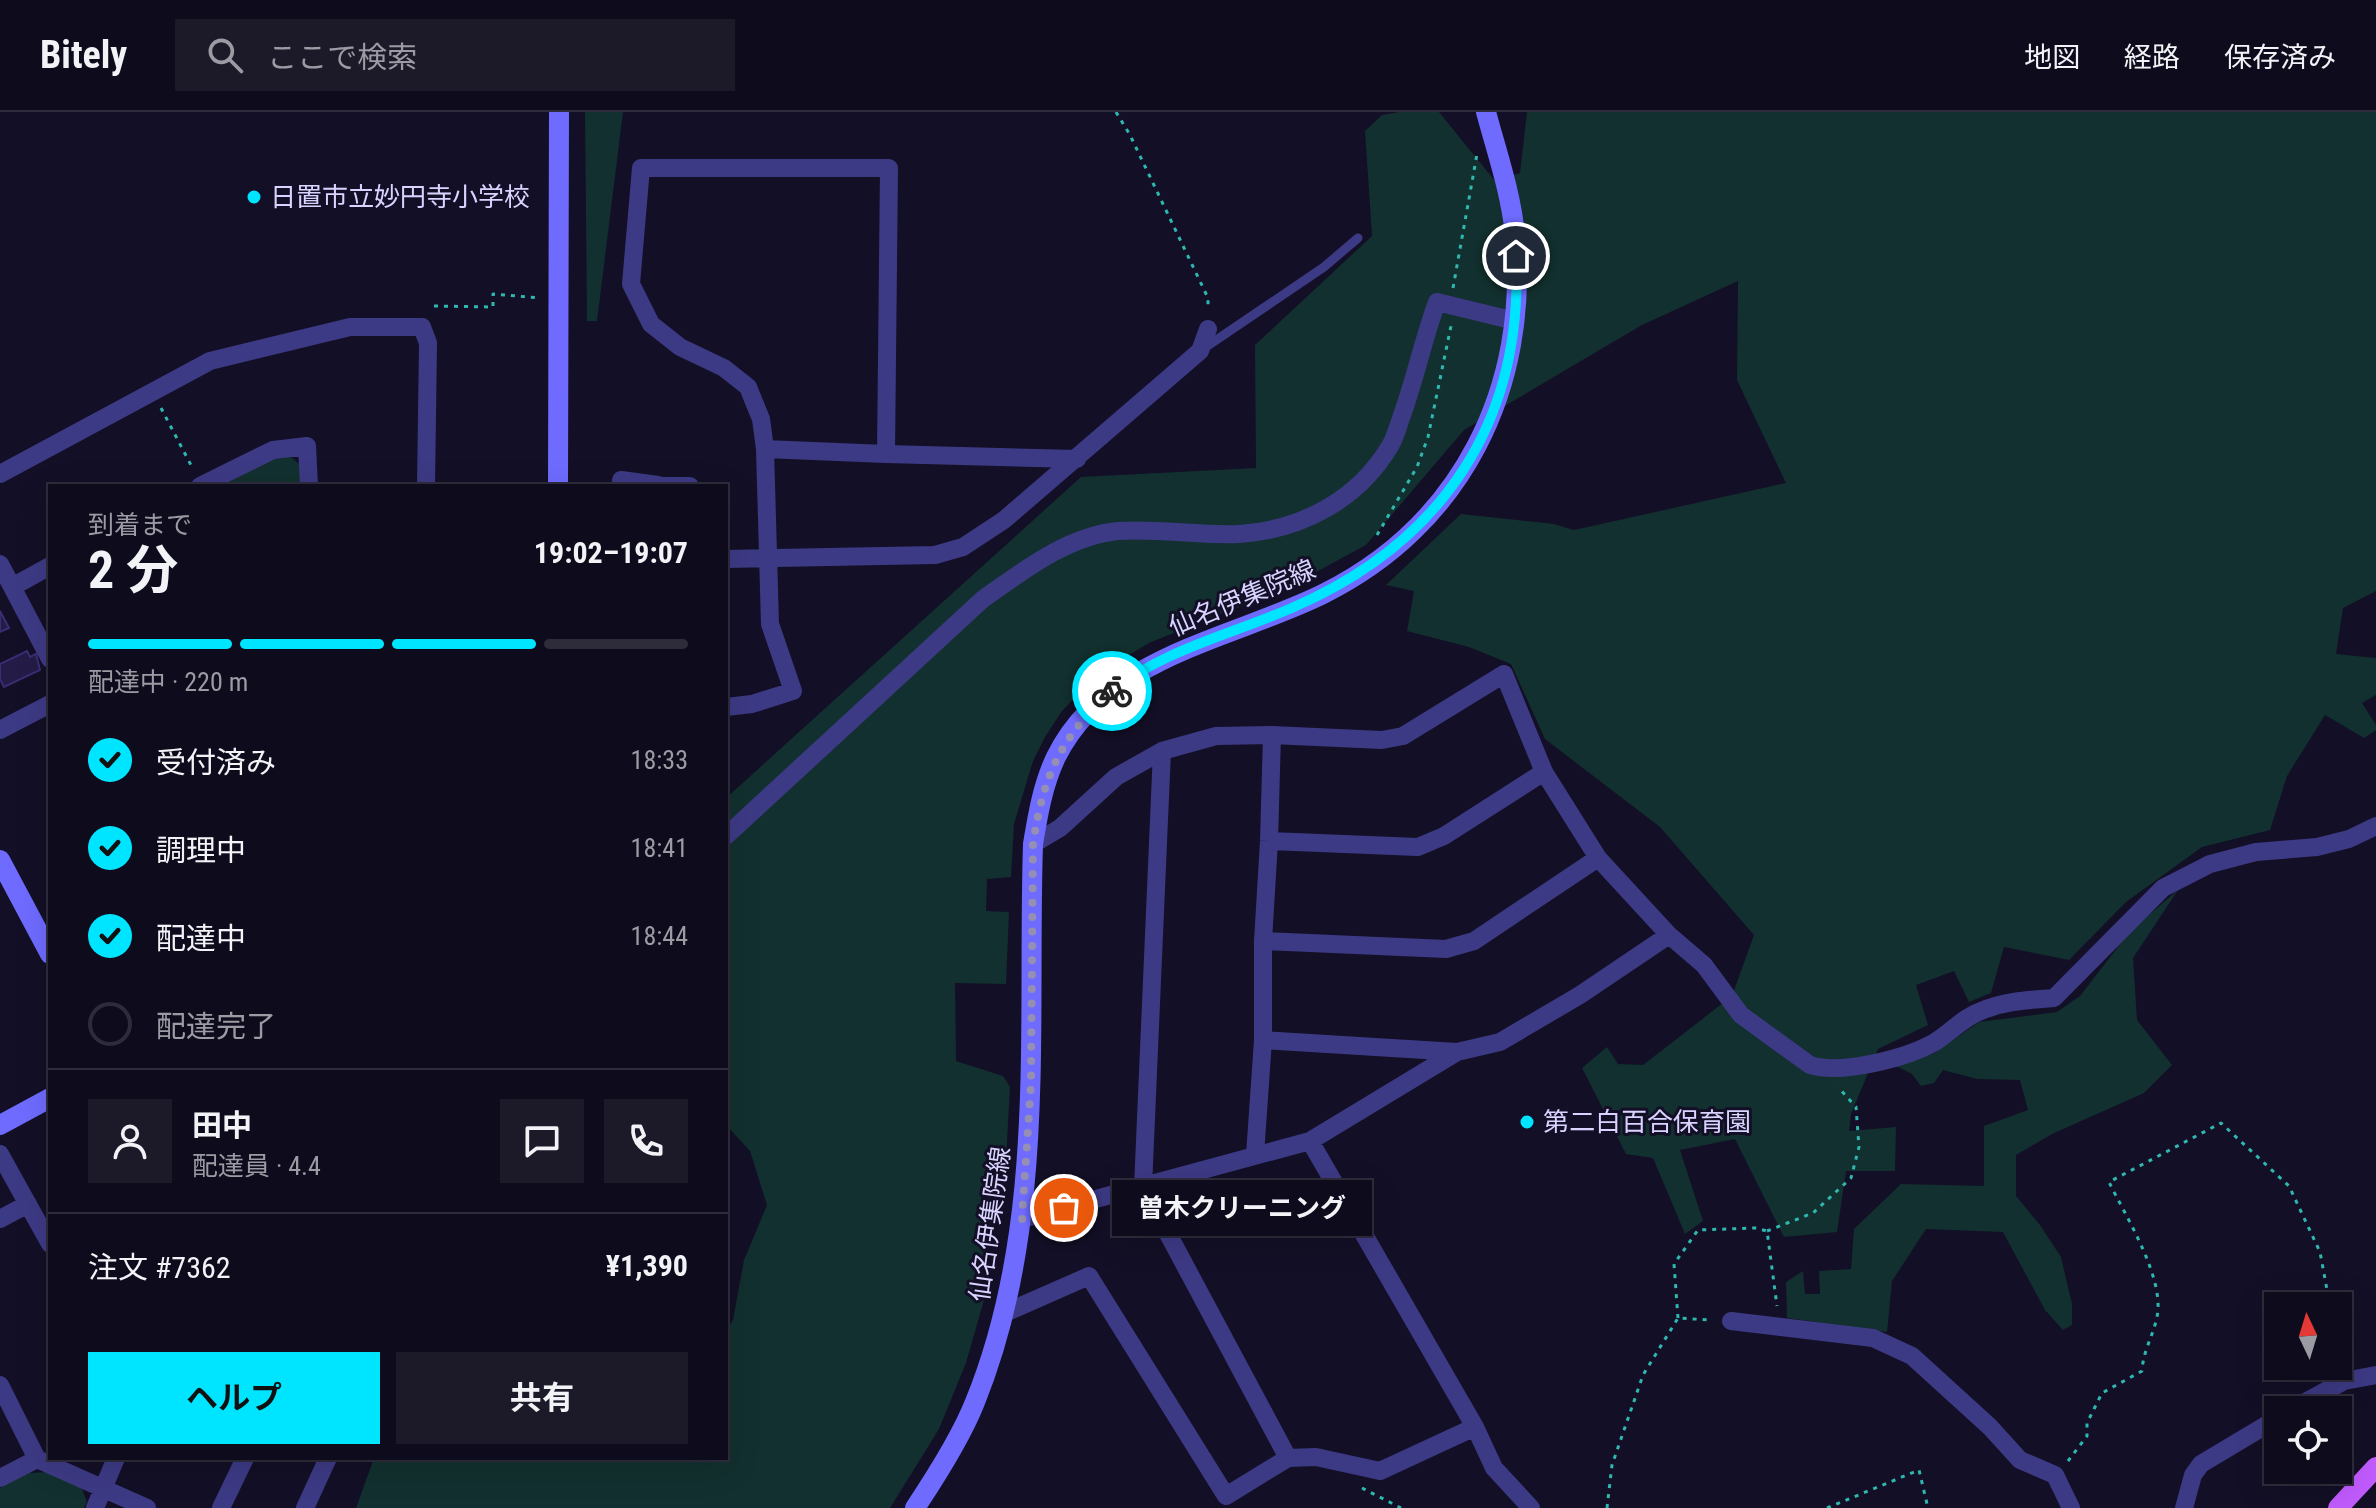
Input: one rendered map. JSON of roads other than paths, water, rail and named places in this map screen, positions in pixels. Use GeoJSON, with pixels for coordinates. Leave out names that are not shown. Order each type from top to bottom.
{"type":"FeatureCollection","features":[{"type":"Feature","properties":{"kind":"main road"},"geometry":{"type":"LineString","coordinates":[[558,484],[559,112]]}},
{"type":"Feature","properties":{"kind":"main road","name":"仙名伊集院線"},"geometry":{"type":"LineString","coordinates":[[915,1508],[974,1406],[1005,1313],[1022,1219],[1031,1084],[1033,844],[1039,809],[1056,757],[1091,710],[1137,673],[1171,655],[1326,592],[1358,574],[1424,522],[1455,485],[1478,448],[1498,398],[1510,356],[1515,321],[1517,277],[1513,222],[1509,195],[1486,112]]}},
{"type":"Feature","properties":{"kind":"main road"},"geometry":{"type":"LineString","coordinates":[[0,860],[48,950]]}},
{"type":"Feature","properties":{"kind":"main road"},"geometry":{"type":"LineString","coordinates":[[0,1125],[48,1099]]}},
{"type":"Feature","properties":{"kind":"main road"},"geometry":{"type":"LineString","coordinates":[[2338,1508],[2376,1467]]}},
{"type":"Feature","properties":{"kind":"street"},"geometry":{"type":"LineString","coordinates":[[728,707],[752,704],[793,691],[770,624],[765,449],[761,419],[748,387],[724,368],[680,347],[651,324],[631,284],[641,168],[889,168],[886,454]]}},
{"type":"Feature","properties":{"kind":"street"},"geometry":{"type":"LineString","coordinates":[[728,833],[983,599],[1027,568],[1072,543],[1116,531],[1239,534],[1283,528],[1321,513],[1356,489],[1391,445],[1414,384],[1424,337],[1437,302],[1515,321]]}},
{"type":"Feature","properties":{"kind":"street"},"geometry":{"type":"LineString","coordinates":[[0,474],[210,361],[350,327],[422,327],[428,343],[426,484]]}},
{"type":"Feature","properties":{"kind":"street"},"geometry":{"type":"LineString","coordinates":[[728,559],[935,555],[963,547],[1004,520],[1200,351],[1208,329]]}},
{"type":"Feature","properties":{"kind":"street"},"geometry":{"type":"LineString","coordinates":[[205,484],[273,450],[307,446],[309,484]]}},
{"type":"Feature","properties":{"kind":"street"},"geometry":{"type":"LineString","coordinates":[[765,449],[1077,459]]}},
{"type":"Feature","properties":{"kind":"street"},"geometry":{"type":"LineString","coordinates":[[621,480],[646,484]]}},
{"type":"Feature","properties":{"kind":"street"},"geometry":{"type":"LineString","coordinates":[[0,564],[48,655]]}},
{"type":"Feature","properties":{"kind":"street"},"geometry":{"type":"LineString","coordinates":[[12,587],[48,567]]}},
{"type":"Feature","properties":{"kind":"street"},"geometry":{"type":"LineString","coordinates":[[1033,844],[1060,828],[1116,777],[1162,751],[1216,736],[1382,740],[1403,736],[1504,674],[1544,772],[1598,858],[1669,935],[1704,965],[1741,1015],[1810,1065],[1823,1069],[1888,1060],[1934,1043],[1977,1012],[2006,1001],[2054,998],[2163,888],[2210,864],[2256,852],[2317,847],[2349,839],[2376,826]]}},
{"type":"Feature","properties":{"kind":"street"},"geometry":{"type":"LineString","coordinates":[[0,730],[48,705]]}},
{"type":"Feature","properties":{"kind":"street"},"geometry":{"type":"LineString","coordinates":[[1255,1155],[1263,1040],[1263,941],[1272,735]]}},
{"type":"Feature","properties":{"kind":"street"},"geometry":{"type":"LineString","coordinates":[[1162,751],[1143,1187],[1288,1458]]}},
{"type":"Feature","properties":{"kind":"street"},"geometry":{"type":"LineString","coordinates":[[1269,841],[1418,847],[1444,836],[1544,772]]}},
{"type":"Feature","properties":{"kind":"street"},"geometry":{"type":"LineString","coordinates":[[1263,941],[1446,949],[1474,941],[1598,858]]}},
{"type":"Feature","properties":{"kind":"street"},"geometry":{"type":"LineString","coordinates":[[1263,1040],[1457,1052],[1500,1042],[1580,995],[1669,935]]}},
{"type":"Feature","properties":{"kind":"street"},"geometry":{"type":"LineString","coordinates":[[1022,1219],[1310,1141],[1457,1052]]}},
{"type":"Feature","properties":{"kind":"street"},"geometry":{"type":"LineString","coordinates":[[1310,1141],[1475,1427],[1494,1468],[1531,1508]]}},
{"type":"Feature","properties":{"kind":"street"},"geometry":{"type":"LineString","coordinates":[[0,1154],[48,1240]]}},
{"type":"Feature","properties":{"kind":"street"},"geometry":{"type":"LineString","coordinates":[[0,1219],[28,1204]]}},
{"type":"Feature","properties":{"kind":"street"},"geometry":{"type":"LineString","coordinates":[[1005,1313],[1089,1276],[1226,1496],[1288,1458],[1316,1457],[1380,1471],[1475,1427]]}},
{"type":"Feature","properties":{"kind":"street"},"geometry":{"type":"LineString","coordinates":[[1731,1321],[1873,1338],[1912,1356],[1990,1427],[2020,1460],[2055,1475],[2071,1508]]}},
{"type":"Feature","properties":{"kind":"street"},"geometry":{"type":"LineString","coordinates":[[2317,1396],[2344,1381],[2376,1375]]}},
{"type":"Feature","properties":{"kind":"street"},"geometry":{"type":"LineString","coordinates":[[0,1385],[37,1459],[147,1508]]}},
{"type":"Feature","properties":{"kind":"street"},"geometry":{"type":"LineString","coordinates":[[2184,1508],[2193,1475],[2201,1464],[2264,1426]]}},
{"type":"Feature","properties":{"kind":"street"},"geometry":{"type":"LineString","coordinates":[[0,1478],[37,1459]]}},
{"type":"Feature","properties":{"kind":"street"},"geometry":{"type":"LineString","coordinates":[[95,1508],[115,1460]]}},
{"type":"Feature","properties":{"kind":"street"},"geometry":{"type":"LineString","coordinates":[[221,1508],[244,1460]]}},
{"type":"Feature","properties":{"kind":"street"},"geometry":{"type":"LineString","coordinates":[[305,1508],[327,1460]]}},
{"type":"Feature","properties":{"kind":"lane"},"geometry":{"type":"LineString","coordinates":[[1200,351],[1324,267],[1358,238]]}},
{"type":"Feature","properties":{"kind":"place","name":"日置市立妙円寺小学校"},"geometry":{"type":"Point","coordinates":[254,197]}},
{"type":"Feature","properties":{"kind":"place","name":"第二白百合保育園"},"geometry":{"type":"Point","coordinates":[1527,1122]}},
{"type":"Feature","properties":{"kind":"place","name":"曽木クリーニング"},"geometry":{"type":"Point","coordinates":[1064,1208]}}]}
